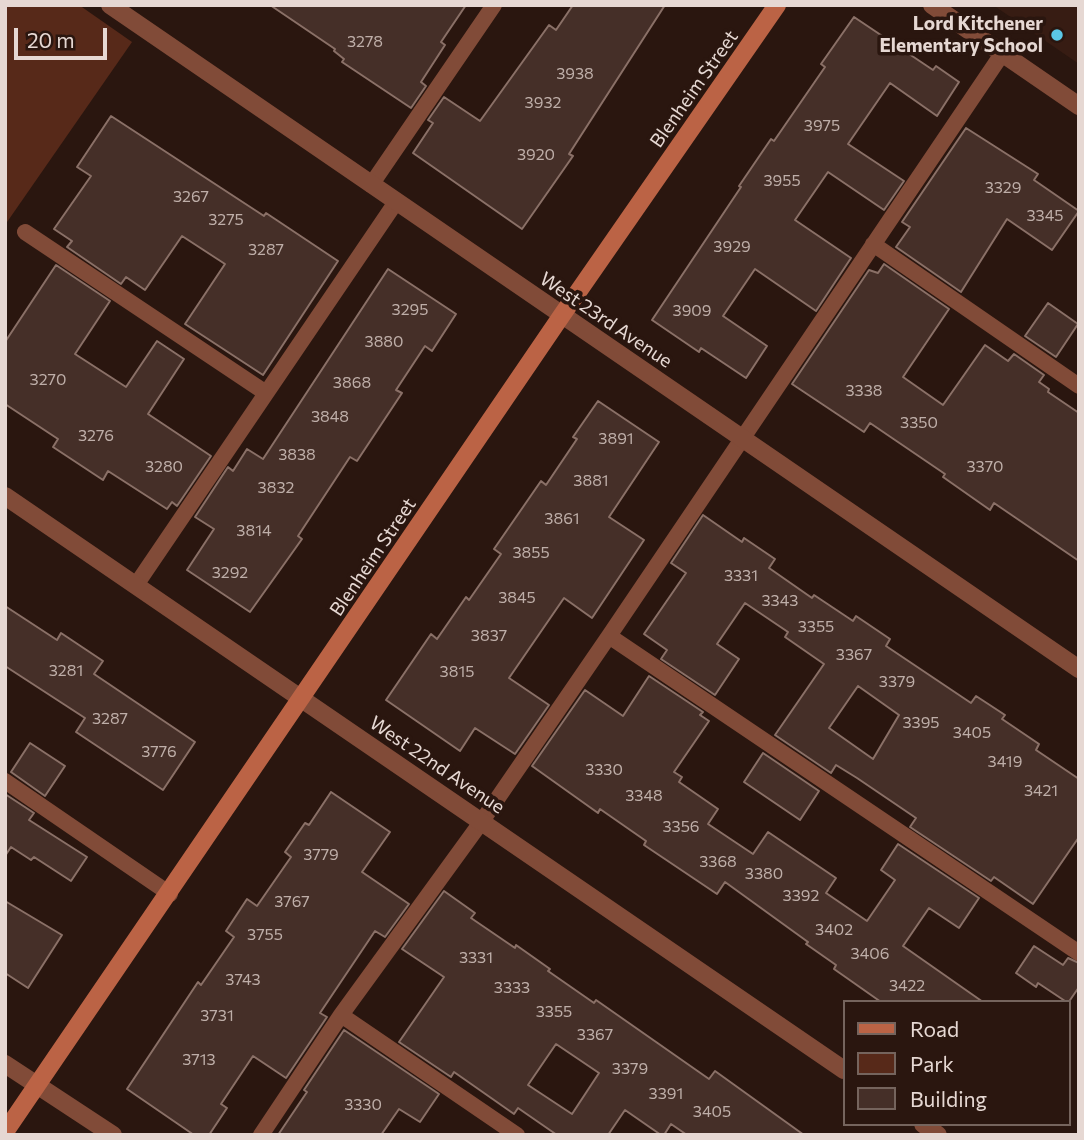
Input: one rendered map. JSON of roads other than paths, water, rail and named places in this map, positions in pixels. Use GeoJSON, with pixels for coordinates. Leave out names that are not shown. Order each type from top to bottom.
{"type":"FeatureCollection","features":[{"type":"Feature","properties":{"kind":"street","name":"West 23rd Avenue"},"geometry":{"type":"LineString","coordinates":[[110,5],[1079,669]]}},
{"type":"Feature","properties":{"kind":"street","name":"Blenheim Street"},"geometry":{"type":"LineString","coordinates":[[5,1132],[170,894],[562,315],[777,5]]}},
{"type":"Feature","properties":{"kind":"street"},"geometry":{"type":"LineString","coordinates":[[932,5],[1079,106]]}},
{"type":"Feature","properties":{"kind":"street","name":"West 22nd Avenue"},"geometry":{"type":"LineString","coordinates":[[5,496],[842,1069]]}},
{"type":"Feature","properties":{"kind":"street"},"geometry":{"type":"LineString","coordinates":[[5,1064],[113,1135]]}},
{"type":"Feature","properties":{"kind":"lane"},"geometry":{"type":"LineString","coordinates":[[371,185],[494,5]]}},
{"type":"Feature","properties":{"kind":"lane"},"geometry":{"type":"LineString","coordinates":[[261,1135],[341,1015],[482,821],[609,636],[1002,54]]}},
{"type":"Feature","properties":{"kind":"lane"},"geometry":{"type":"LineString","coordinates":[[136,585],[396,202]]}},
{"type":"Feature","properties":{"kind":"lane"},"geometry":{"type":"LineString","coordinates":[[25,232],[266,393]]}},
{"type":"Feature","properties":{"kind":"lane"},"geometry":{"type":"LineString","coordinates":[[873,244],[1079,386]]}},
{"type":"Feature","properties":{"kind":"lane"},"geometry":{"type":"LineString","coordinates":[[609,636],[1079,953]]}},
{"type":"Feature","properties":{"kind":"lane"},"geometry":{"type":"LineString","coordinates":[[5,781],[170,894]]}},
{"type":"Feature","properties":{"kind":"lane"},"geometry":{"type":"LineString","coordinates":[[341,1015],[517,1135]]}},
{"type":"Feature","properties":{"kind":"place","name":"Lord Kitchener Elementary School"},"geometry":{"type":"Point","coordinates":[1057,35]}}]}
